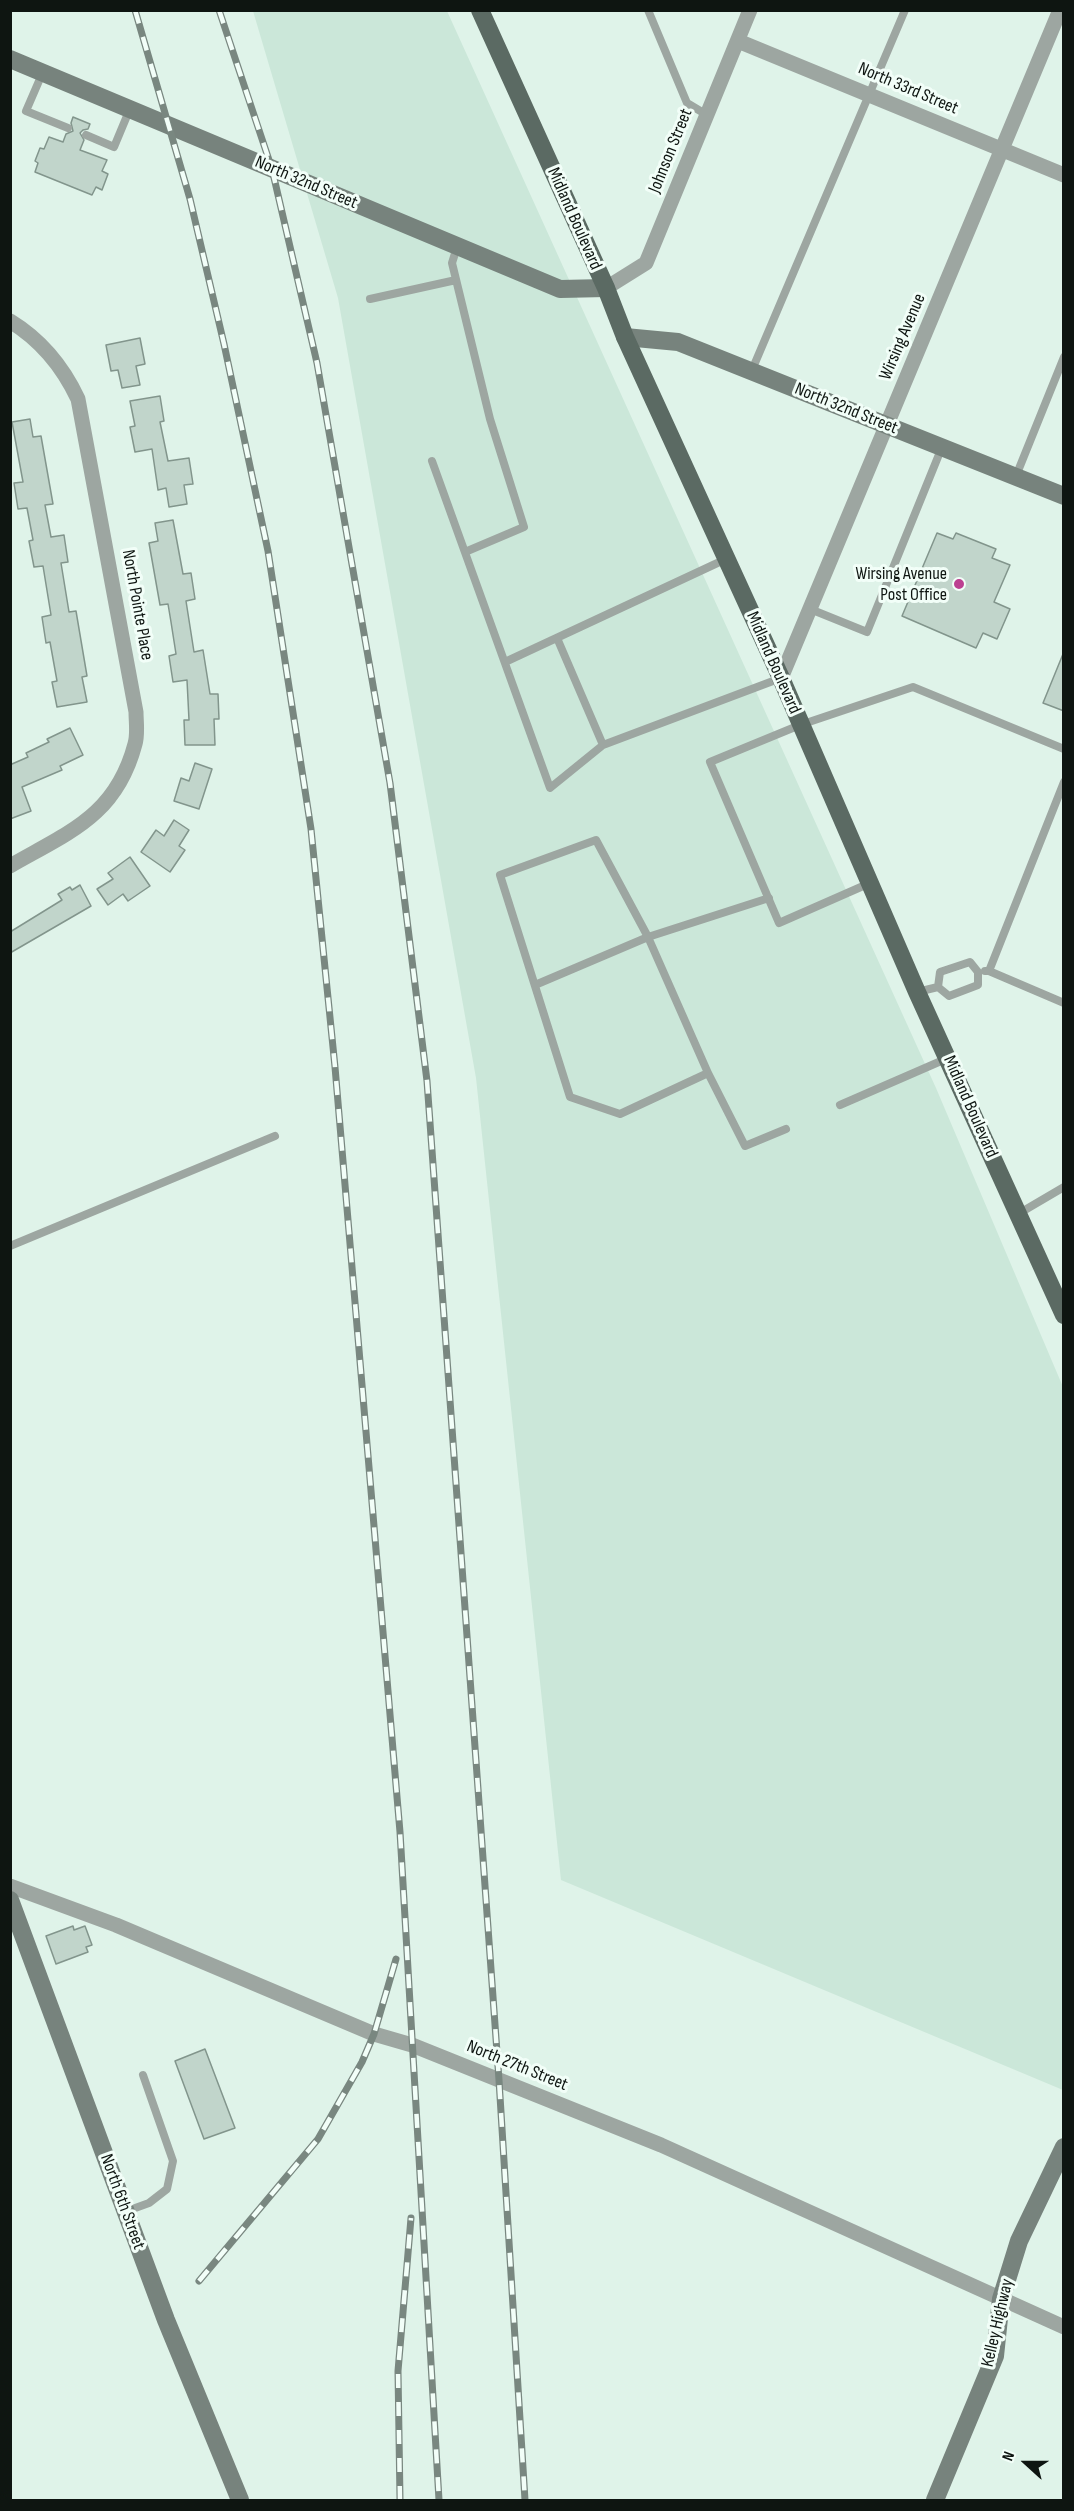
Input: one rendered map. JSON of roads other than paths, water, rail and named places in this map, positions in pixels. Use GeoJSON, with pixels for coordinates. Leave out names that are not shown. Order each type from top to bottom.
{"type":"FeatureCollection","features":[{"type":"Feature","properties":{"kind":"main road","name":"Midland Boulevard"},"geometry":{"type":"LineString","coordinates":[[480,10],[606,288],[625,337],[781,678],[917,992],[949,1058],[1064,1316]]}},
{"type":"Feature","properties":{"kind":"street","name":"Johnson Street"},"geometry":{"type":"LineString","coordinates":[[606,288],[646,263],[750,10]]}},
{"type":"Feature","properties":{"kind":"street","name":"Wirsing Avenue"},"geometry":{"type":"LineString","coordinates":[[781,678],[1060,10]]}},
{"type":"Feature","properties":{"kind":"street","name":"North 33rd Street"},"geometry":{"type":"LineString","coordinates":[[738,41],[1064,175]]}},
{"type":"Feature","properties":{"kind":"street","name":"North 32nd Street"},"geometry":{"type":"LineString","coordinates":[[10,59],[560,289],[606,288]]}},
{"type":"Feature","properties":{"kind":"street","name":"North Pointe Place"},"geometry":{"type":"LineString","coordinates":[[10,321],[44,348],[68,377],[78,399],[136,712],[136,742],[113,796],[87,822],[10,866]]}},
{"type":"Feature","properties":{"kind":"street","name":"North 32nd Street"},"geometry":{"type":"LineString","coordinates":[[625,337],[678,342],[1064,496]]}},
{"type":"Feature","properties":{"kind":"street","name":"North 27th Street"},"geometry":{"type":"LineString","coordinates":[[10,1886],[116,1925],[374,2034],[400,2041],[661,2145],[1064,2327]]}},
{"type":"Feature","properties":{"kind":"street","name":"North 6th Street"},"geometry":{"type":"LineString","coordinates":[[10,1900],[166,2320],[240,2500]]}},
{"type":"Feature","properties":{"kind":"street","name":"Kelley Highway"},"geometry":{"type":"LineString","coordinates":[[935,2500],[995,2356],[1001,2299],[1019,2241],[1062,2154]]}},
{"type":"Feature","properties":{"kind":"lane"},"geometry":{"type":"LineString","coordinates":[[648,10],[687,103],[707,116]]}},
{"type":"Feature","properties":{"kind":"lane"},"geometry":{"type":"LineString","coordinates":[[752,371],[905,10]]}},
{"type":"Feature","properties":{"kind":"lane"},"geometry":{"type":"LineString","coordinates":[[42,72],[27,111],[68,128]]}},
{"type":"Feature","properties":{"kind":"lane"},"geometry":{"type":"LineString","coordinates":[[86,135],[114,147],[130,108]]}},
{"type":"Feature","properties":{"kind":"lane"},"geometry":{"type":"LineString","coordinates":[[457,247],[452,263],[456,280],[490,419],[524,527],[465,552]]}},
{"type":"Feature","properties":{"kind":"lane"},"geometry":{"type":"LineString","coordinates":[[370,299],[456,280]]}},
{"type":"Feature","properties":{"kind":"lane"},"geometry":{"type":"LineString","coordinates":[[1015,477],[1064,357]]}},
{"type":"Feature","properties":{"kind":"lane"},"geometry":{"type":"LineString","coordinates":[[810,609],[867,632],[942,447]]}},
{"type":"Feature","properties":{"kind":"lane"},"geometry":{"type":"LineString","coordinates":[[432,461],[550,788],[603,745],[781,678]]}},
{"type":"Feature","properties":{"kind":"lane"},"geometry":{"type":"LineString","coordinates":[[505,662],[726,559]]}},
{"type":"Feature","properties":{"kind":"lane"},"geometry":{"type":"LineString","coordinates":[[557,638],[603,745]]}},
{"type":"Feature","properties":{"kind":"lane"},"geometry":{"type":"LineString","coordinates":[[870,883],[779,923],[710,762],[800,725],[913,687],[1064,749]]}},
{"type":"Feature","properties":{"kind":"lane"},"geometry":{"type":"LineString","coordinates":[[989,971],[1064,782]]}},
{"type":"Feature","properties":{"kind":"lane"},"geometry":{"type":"LineString","coordinates":[[708,1073],[620,1114],[570,1097],[500,875],[596,840],[648,936],[708,1073],[745,1146],[786,1129]]}},
{"type":"Feature","properties":{"kind":"lane"},"geometry":{"type":"LineString","coordinates":[[535,985],[648,936],[769,898]]}},
{"type":"Feature","properties":{"kind":"lane"},"geometry":{"type":"LineString","coordinates":[[970,962],[978,972],[978,985],[949,996],[938,987],[940,972],[970,962]]}},
{"type":"Feature","properties":{"kind":"lane"},"geometry":{"type":"LineString","coordinates":[[978,972],[989,971],[1064,1003]]}},
{"type":"Feature","properties":{"kind":"lane"},"geometry":{"type":"LineString","coordinates":[[917,992],[938,987]]}},
{"type":"Feature","properties":{"kind":"lane"},"geometry":{"type":"LineString","coordinates":[[840,1105],[949,1058]]}},
{"type":"Feature","properties":{"kind":"lane"},"geometry":{"type":"LineString","coordinates":[[10,1246],[275,1136]]}},
{"type":"Feature","properties":{"kind":"lane"},"geometry":{"type":"LineString","coordinates":[[1018,1214],[1064,1187]]}},
{"type":"Feature","properties":{"kind":"lane"},"geometry":{"type":"LineString","coordinates":[[125,2211],[149,2203],[167,2189],[173,2161],[142,2075]]}},
{"type":"Feature","properties":{"kind":"railway"},"geometry":{"type":"LineString","coordinates":[[135,10],[190,199],[224,344],[268,551],[311,829],[335,1067],[400,1832],[439,2500]]}},
{"type":"Feature","properties":{"kind":"railway"},"geometry":{"type":"LineString","coordinates":[[219,10],[272,169],[317,363],[390,783],[427,1081],[499,2080],[525,2500]]}},
{"type":"Feature","properties":{"kind":"railway"},"geometry":{"type":"LineString","coordinates":[[199,2281],[318,2139],[362,2062],[374,2034],[396,1959]]}},
{"type":"Feature","properties":{"kind":"railway"},"geometry":{"type":"LineString","coordinates":[[400,2500],[398,2371],[411,2218]]}},
{"type":"Feature","properties":{"kind":"place","name":"Wirsing Avenue Post Office"},"geometry":{"type":"Point","coordinates":[959,584]}}]}
